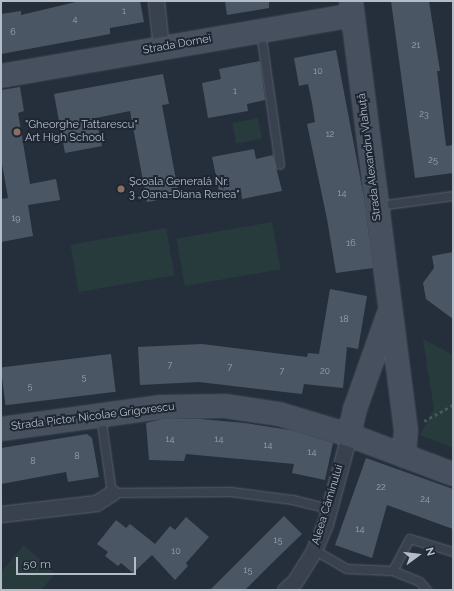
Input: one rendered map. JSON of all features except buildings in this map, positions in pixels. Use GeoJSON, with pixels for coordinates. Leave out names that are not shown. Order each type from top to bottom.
{"type":"FeatureCollection","features":[{"type":"Feature","properties":{"kind":"street"},"geometry":{"type":"LineString","coordinates":[[156,1],[161,48]]}},
{"type":"Feature","properties":{"kind":"street","name":"Strada Dornei"},"geometry":{"type":"LineString","coordinates":[[1,76],[261,30],[352,8]]}},
{"type":"Feature","properties":{"kind":"street","name":"Strada Alexandru Vlahuță"},"geometry":{"type":"LineString","coordinates":[[352,8],[389,313],[406,430],[404,456]]}},
{"type":"Feature","properties":{"kind":"street","name":"Strada Alexandru Vlahuță"},"geometry":{"type":"LineString","coordinates":[[349,435],[355,409],[389,313]]}},
{"type":"Feature","properties":{"kind":"street","name":"Strada Pictor Nicolae Grigorescu"},"geometry":{"type":"LineString","coordinates":[[1,429],[162,407],[225,406],[279,414],[349,435]]}},
{"type":"Feature","properties":{"kind":"street"},"geometry":{"type":"LineString","coordinates":[[349,435],[453,474]]}},
{"type":"Feature","properties":{"kind":"street","name":"Aleea Căminului"},"geometry":{"type":"LineString","coordinates":[[285,590],[295,582],[314,550],[329,509],[349,435]]}},
{"type":"Feature","properties":{"kind":"street"},"geometry":{"type":"LineString","coordinates":[[1,514],[96,503],[112,493]]}},
{"type":"Feature","properties":{"kind":"lane"},"geometry":{"type":"LineString","coordinates":[[261,30],[280,164]]}},
{"type":"Feature","properties":{"kind":"lane"},"geometry":{"type":"LineString","coordinates":[[376,206],[453,196]]}},
{"type":"Feature","properties":{"kind":"lane"},"geometry":{"type":"LineString","coordinates":[[101,416],[112,493],[231,492],[294,500],[329,509]]}},
{"type":"Feature","properties":{"kind":"lane"},"geometry":{"type":"LineString","coordinates":[[394,571],[410,540],[453,552]]}},
{"type":"Feature","properties":{"kind":"lane"},"geometry":{"type":"LineString","coordinates":[[314,550],[347,569],[394,571],[420,582],[427,590]]}},
{"type":"Feature","properties":{"kind":"path"},"geometry":{"type":"LineString","coordinates":[[406,430],[453,405]]}},
{"type":"Feature","properties":{"kind":"green space"},"geometry":{"type":"Polygon","coordinates":[[[258,118],[262,139],[236,144],[232,123],[258,118]]]}},
{"type":"Feature","properties":{"kind":"green space"},"geometry":{"type":"Polygon","coordinates":[[[272,222],[280,269],[185,286],[176,239],[272,222]]]}},
{"type":"Feature","properties":{"kind":"green space"},"geometry":{"type":"Polygon","coordinates":[[[166,228],[174,275],[79,292],[70,245],[166,228]]]}},
{"type":"Feature","properties":{"kind":"green space"},"geometry":{"type":"Polygon","coordinates":[[[423,339],[453,355],[453,448],[420,435],[434,409],[423,339]]]}},
{"type":"Feature","properties":{"kind":"green space"},"geometry":{"type":"Polygon","coordinates":[[[24,545],[55,574],[41,590],[1,590],[1,572],[24,545]]]}},
{"type":"Feature","properties":{"kind":"place","name":"\"Gheorghe Tattarescu\" Art High School"},"geometry":{"type":"Point","coordinates":[17,132]}},
{"type":"Feature","properties":{"kind":"place","name":"Școala Generală Nr. 3 „Oana-Diana Renea\""},"geometry":{"type":"Point","coordinates":[121,189]}}]}
